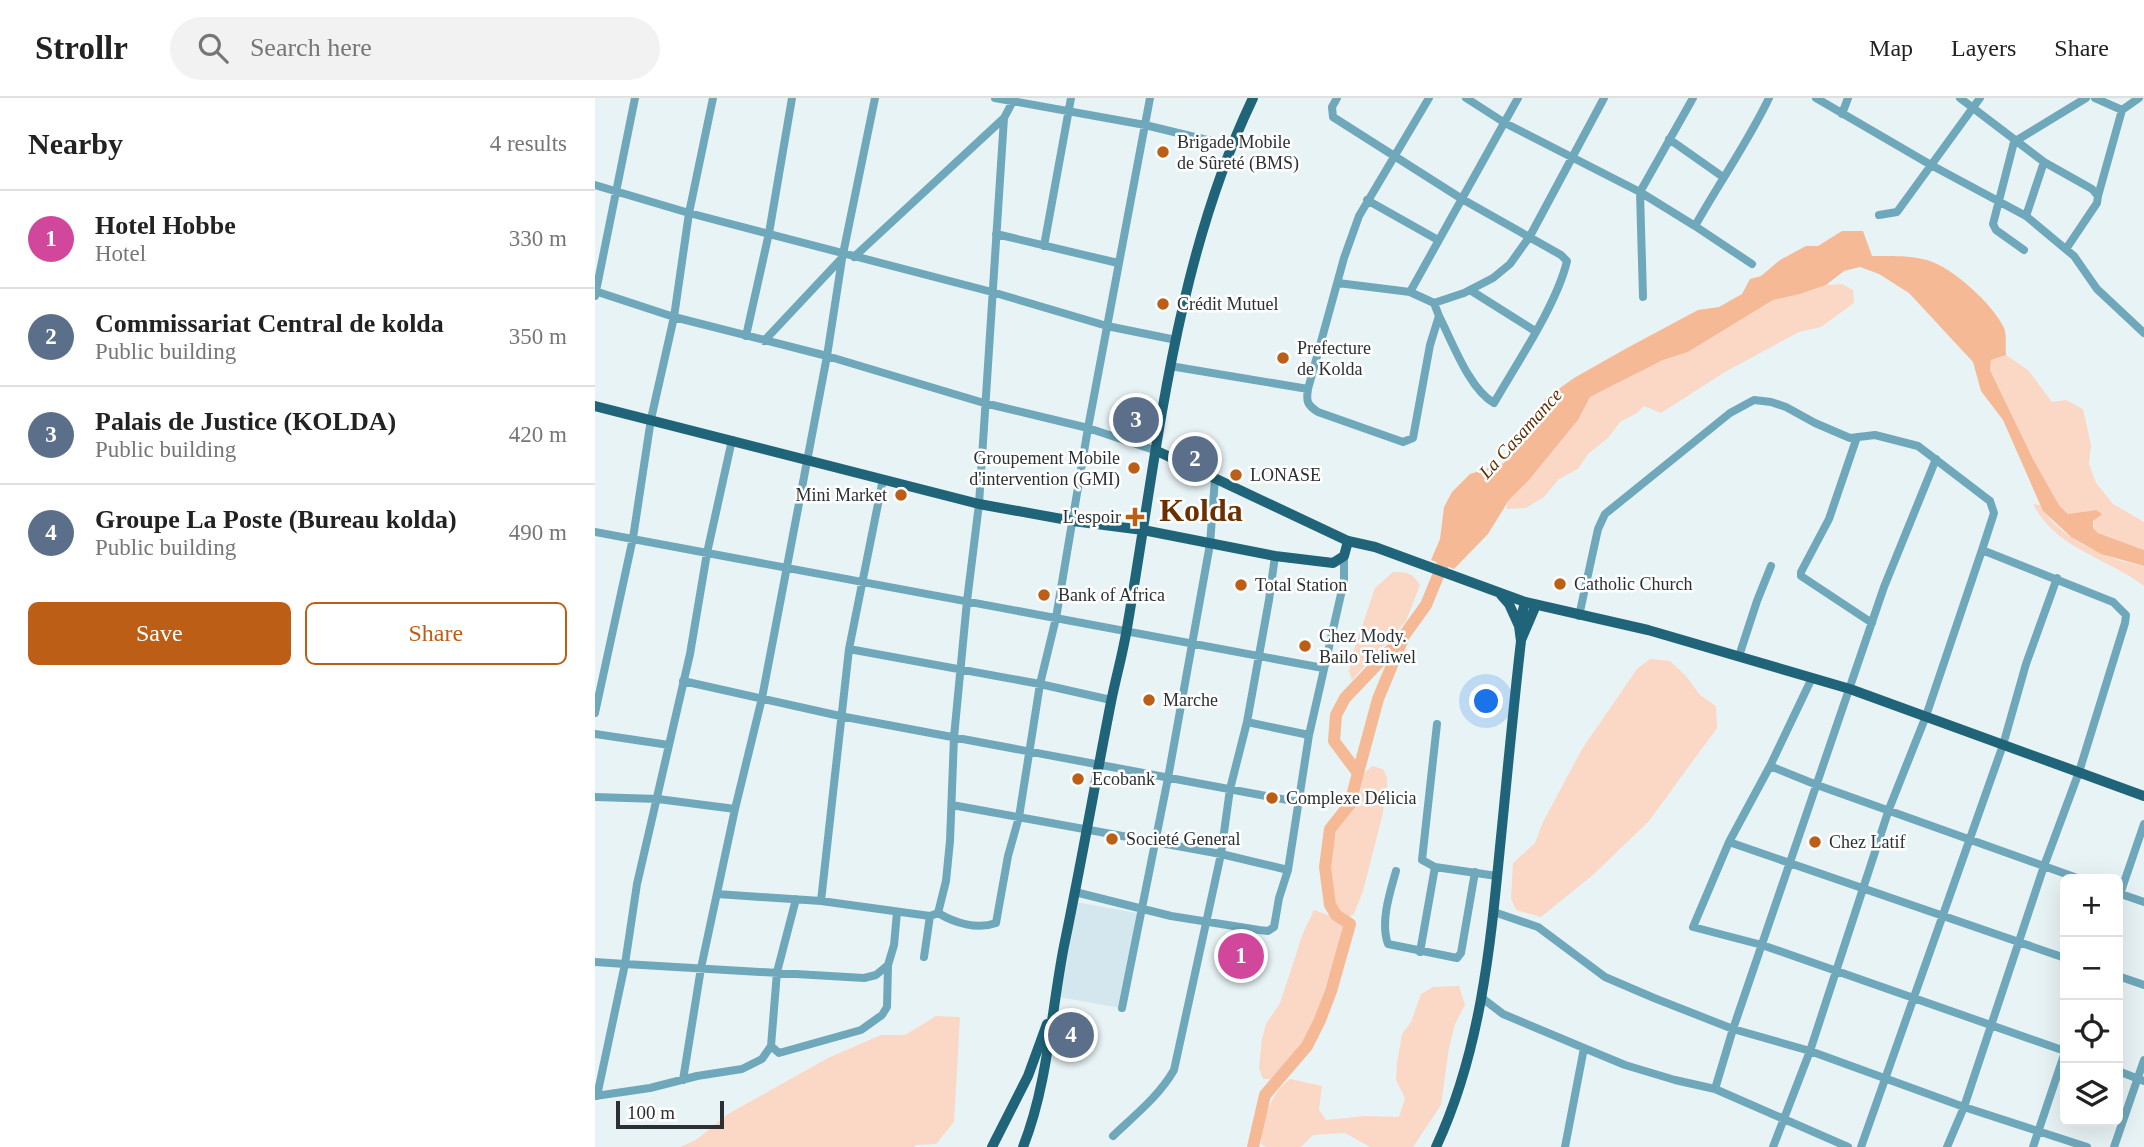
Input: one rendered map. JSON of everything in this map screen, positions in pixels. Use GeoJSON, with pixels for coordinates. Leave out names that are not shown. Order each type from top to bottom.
{"type":"FeatureCollection","features":[{"type":"Feature","properties":{"kind":"main road"},"geometry":{"type":"LineString","coordinates":[[1023,1147],[1029,1133],[1045,1062],[1052,1010],[1111,700],[1127,631],[1170,366],[1192,269],[1232,146],[1253,98]]}},
{"type":"Feature","properties":{"kind":"main road"},"geometry":{"type":"LineString","coordinates":[[595,406],[979,504],[1073,521],[1143,530],[1275,556],[1333,563],[1344,556],[1348,541]]}},
{"type":"Feature","properties":{"kind":"main road"},"geometry":{"type":"LineString","coordinates":[[1157,451],[1348,541],[1375,547],[1500,595],[1579,616],[1648,630],[1850,689],[2144,796]]}},
{"type":"Feature","properties":{"kind":"main road"},"geometry":{"type":"LineString","coordinates":[[1500,595],[1509,604],[1521,641]]}},
{"type":"Feature","properties":{"kind":"main road"},"geometry":{"type":"LineString","coordinates":[[1518,626],[1530,604]]}},
{"type":"Feature","properties":{"kind":"main road"},"geometry":{"type":"LineString","coordinates":[[1436,1147],[1467,1067],[1482,998],[1494,912],[1521,641],[1530,604]]}},
{"type":"Feature","properties":{"kind":"main road"},"geometry":{"type":"LineString","coordinates":[[992,1147],[1028,1076],[1052,1010]]}},
{"type":"Feature","properties":{"kind":"street"},"geometry":{"type":"LineString","coordinates":[[635,98],[595,293],[674,317],[827,356],[984,403],[1088,428],[1157,451]]}},
{"type":"Feature","properties":{"kind":"street"},"geometry":{"type":"LineString","coordinates":[[595,713],[633,538],[651,419],[674,317],[689,213],[713,98]]}},
{"type":"Feature","properties":{"kind":"street"},"geometry":{"type":"LineString","coordinates":[[746,336],[769,233],[792,98]]}},
{"type":"Feature","properties":{"kind":"street"},"geometry":{"type":"LineString","coordinates":[[683,1080],[701,968],[762,698],[827,356],[843,256],[875,98]]}},
{"type":"Feature","properties":{"kind":"street"},"geometry":{"type":"LineString","coordinates":[[995,98],[1145,125],[1232,146]]}},
{"type":"Feature","properties":{"kind":"street"},"geometry":{"type":"LineString","coordinates":[[1044,246],[1071,98]]}},
{"type":"Feature","properties":{"kind":"street"},"geometry":{"type":"LineString","coordinates":[[717,894],[821,901],[897,912],[934,914],[976,926],[996,923],[1008,856],[1019,817],[1040,684],[1055,618],[1150,98]]}},
{"type":"Feature","properties":{"kind":"street"},"geometry":{"type":"LineString","coordinates":[[1337,98],[1332,107],[1333,117],[1462,199],[1529,236],[1567,261],[1564,274],[1535,331],[1493,402],[1483,397],[1474,384],[1434,303],[1410,292],[1338,283]]}},
{"type":"Feature","properties":{"kind":"street"},"geometry":{"type":"LineString","coordinates":[[1429,98],[1367,200],[1347,247],[1308,389],[1306,400],[1310,407],[1403,442],[1413,438],[1430,345],[1439,316]]}},
{"type":"Feature","properties":{"kind":"street"},"geometry":{"type":"LineString","coordinates":[[1466,98],[1505,123],[1640,192],[1752,264]]}},
{"type":"Feature","properties":{"kind":"street"},"geometry":{"type":"LineString","coordinates":[[1410,292],[1518,98]]}},
{"type":"Feature","properties":{"kind":"street"},"geometry":{"type":"LineString","coordinates":[[1434,303],[1470,290],[1493,278],[1510,264],[1529,236],[1604,98]]}},
{"type":"Feature","properties":{"kind":"street"},"geometry":{"type":"LineString","coordinates":[[1643,297],[1640,192],[1693,98]]}},
{"type":"Feature","properties":{"kind":"street"},"geometry":{"type":"LineString","coordinates":[[1695,226],[1753,130],[1769,98]]}},
{"type":"Feature","properties":{"kind":"street"},"geometry":{"type":"LineString","coordinates":[[1816,98],[1931,165],[2027,216],[2074,256],[2097,289],[2144,333]]}},
{"type":"Feature","properties":{"kind":"street"},"geometry":{"type":"LineString","coordinates":[[1842,114],[1848,98]]}},
{"type":"Feature","properties":{"kind":"street"},"geometry":{"type":"LineString","coordinates":[[1960,98],[2014,142],[2092,189],[2098,196]]}},
{"type":"Feature","properties":{"kind":"street"},"geometry":{"type":"LineString","coordinates":[[1879,215],[1897,212],[1980,98]]}},
{"type":"Feature","properties":{"kind":"street"},"geometry":{"type":"LineString","coordinates":[[2024,250],[1996,230],[1993,220],[2014,142],[2086,98]]}},
{"type":"Feature","properties":{"kind":"street"},"geometry":{"type":"LineString","coordinates":[[2095,98],[2122,110]]}},
{"type":"Feature","properties":{"kind":"street"},"geometry":{"type":"LineString","coordinates":[[2066,249],[2097,203],[2122,110],[2139,98]]}},
{"type":"Feature","properties":{"kind":"street"},"geometry":{"type":"LineString","coordinates":[[924,957],[934,914],[946,881],[954,737],[979,504],[1004,118],[1012,100]]}},
{"type":"Feature","properties":{"kind":"street"},"geometry":{"type":"LineString","coordinates":[[854,257],[1004,118]]}},
{"type":"Feature","properties":{"kind":"street"},"geometry":{"type":"LineString","coordinates":[[1669,139],[1723,177]]}},
{"type":"Feature","properties":{"kind":"street"},"geometry":{"type":"LineString","coordinates":[[2027,216],[2044,162]]}},
{"type":"Feature","properties":{"kind":"street"},"geometry":{"type":"LineString","coordinates":[[595,185],[843,256],[992,292],[1107,326],[1176,340]]}},
{"type":"Feature","properties":{"kind":"street"},"geometry":{"type":"LineString","coordinates":[[1367,200],[1438,240]]}},
{"type":"Feature","properties":{"kind":"street"},"geometry":{"type":"LineString","coordinates":[[996,234],[1118,262]]}},
{"type":"Feature","properties":{"kind":"street"},"geometry":{"type":"LineString","coordinates":[[764,341],[843,256]]}},
{"type":"Feature","properties":{"kind":"street"},"geometry":{"type":"LineString","coordinates":[[1470,290],[1535,331]]}},
{"type":"Feature","properties":{"kind":"street"},"geometry":{"type":"LineString","coordinates":[[1170,366],[1308,389]]}},
{"type":"Feature","properties":{"kind":"street"},"geometry":{"type":"LineString","coordinates":[[1579,616],[1598,529],[1605,514],[1730,413],[1754,400],[1771,402],[1850,438],[1875,435],[1918,446],[1990,502],[1994,513],[1982,550],[1926,716],[1889,809],[1810,1051],[1773,1147]]}},
{"type":"Feature","properties":{"kind":"street"},"geometry":{"type":"LineString","coordinates":[[1857,437],[1829,519],[1801,576],[1872,623]]}},
{"type":"Feature","properties":{"kind":"street"},"geometry":{"type":"LineString","coordinates":[[732,440],[707,553],[690,654],[635,896],[625,964],[596,1096],[742,1069],[762,1059],[771,1046],[777,972],[796,899]]}},
{"type":"Feature","properties":{"kind":"street"},"geometry":{"type":"LineString","coordinates":[[1715,1089],[1872,623],[1936,459]]}},
{"type":"Feature","properties":{"kind":"street"},"geometry":{"type":"LineString","coordinates":[[821,901],[849,649],[883,479]]}},
{"type":"Feature","properties":{"kind":"street"},"geometry":{"type":"LineString","coordinates":[[1122,1008],[1193,644],[1210,544],[1215,479]]}},
{"type":"Feature","properties":{"kind":"street"},"geometry":{"type":"LineString","coordinates":[[595,532],[1323,667]]}},
{"type":"Feature","properties":{"kind":"street"},"geometry":{"type":"LineString","coordinates":[[1947,1147],[1993,1025],[2044,866],[2079,772],[2126,615],[2113,602],[1982,550]]}},
{"type":"Feature","properties":{"kind":"street"},"geometry":{"type":"LineString","coordinates":[[1113,1136],[1156,1096],[1174,1070],[1221,854],[1230,789],[1247,722],[1275,556]]}},
{"type":"Feature","properties":{"kind":"street"},"geometry":{"type":"LineString","coordinates":[[1075,892],[1141,909],[1207,921],[1268,931],[1274,927],[1288,870],[1309,735],[1344,581],[1344,556]]}},
{"type":"Feature","properties":{"kind":"street"},"geometry":{"type":"LineString","coordinates":[[1738,656],[1756,601],[1772,566]]}},
{"type":"Feature","properties":{"kind":"street"},"geometry":{"type":"LineString","coordinates":[[1861,1147],[1887,1080],[1913,998],[2003,745],[2026,664],[2057,578]]}},
{"type":"Feature","properties":{"kind":"street"},"geometry":{"type":"LineString","coordinates":[[849,649],[1040,684],[1111,700]]}},
{"type":"Feature","properties":{"kind":"street"},"geometry":{"type":"LineString","coordinates":[[1812,678],[1770,766],[1729,842],[1693,927],[1762,945],[2060,1050]]}},
{"type":"Feature","properties":{"kind":"street"},"geometry":{"type":"LineString","coordinates":[[683,681],[840,716],[1298,802]]}},
{"type":"Feature","properties":{"kind":"street"},"geometry":{"type":"LineString","coordinates":[[1247,722],[1309,735]]}},
{"type":"Feature","properties":{"kind":"street"},"geometry":{"type":"LineString","coordinates":[[1437,724],[1421,855],[1425,864],[1435,867],[1497,876]]}},
{"type":"Feature","properties":{"kind":"street"},"geometry":{"type":"LineString","coordinates":[[595,734],[669,745]]}},
{"type":"Feature","properties":{"kind":"street"},"geometry":{"type":"LineString","coordinates":[[1770,766],[2066,874]]}},
{"type":"Feature","properties":{"kind":"street"},"geometry":{"type":"LineString","coordinates":[[595,797],[658,799],[735,808]]}},
{"type":"Feature","properties":{"kind":"street"},"geometry":{"type":"LineString","coordinates":[[952,804],[1221,854],[1288,870]]}},
{"type":"Feature","properties":{"kind":"street"},"geometry":{"type":"LineString","coordinates":[[2123,882],[2144,824]]}},
{"type":"Feature","properties":{"kind":"street"},"geometry":{"type":"LineString","coordinates":[[1729,842],[2060,956]]}},
{"type":"Feature","properties":{"kind":"street"},"geometry":{"type":"LineString","coordinates":[[1420,952],[1435,867]]}},
{"type":"Feature","properties":{"kind":"street"},"geometry":{"type":"LineString","coordinates":[[1396,871],[1388,901],[1385,935],[1388,944],[1420,952],[1459,957],[1475,872]]}},
{"type":"Feature","properties":{"kind":"street"},"geometry":{"type":"LineString","coordinates":[[2123,897],[2144,902]]}},
{"type":"Feature","properties":{"kind":"street"},"geometry":{"type":"LineString","coordinates":[[771,1046],[779,1053],[861,1030],[882,1015],[887,1007],[888,965],[894,945],[897,912]]}},
{"type":"Feature","properties":{"kind":"street"},"geometry":{"type":"LineString","coordinates":[[1494,912],[1538,927],[1605,977],[1733,1029],[1810,1051],[1964,1107],[2087,1147]]}},
{"type":"Feature","properties":{"kind":"street"},"geometry":{"type":"LineString","coordinates":[[595,962],[864,978],[876,975],[888,965]]}},
{"type":"Feature","properties":{"kind":"street"},"geometry":{"type":"LineString","coordinates":[[2123,978],[2144,985]]}},
{"type":"Feature","properties":{"kind":"street"},"geometry":{"type":"LineString","coordinates":[[1482,998],[1503,1014],[1584,1048],[1663,1077],[1715,1089],[1848,1147]]}},
{"type":"Feature","properties":{"kind":"street"},"geometry":{"type":"LineString","coordinates":[[1565,1147],[1584,1048]]}},
{"type":"Feature","properties":{"kind":"street"},"geometry":{"type":"LineString","coordinates":[[2114,1147],[2141,1080],[2144,1060]]}},
{"type":"Feature","properties":{"kind":"street"},"geometry":{"type":"LineString","coordinates":[[2033,1147],[2061,1063]]}},
{"type":"Feature","properties":{"kind":"street"},"geometry":{"type":"LineString","coordinates":[[2123,1073],[2141,1080]]}},
{"type":"Feature","properties":{"kind":"shaded area"},"geometry":{"type":"Polygon","coordinates":[[[1842,231],[1863,231],[1872,256],[1913,257],[1937,264],[1959,278],[1991,308],[2004,328],[2006,355],[1991,360],[1990,370],[2033,459],[2059,505],[2068,514],[2096,510],[2102,514],[2093,521],[2093,528],[2098,533],[2144,550],[2144,566],[2101,554],[2071,537],[2043,511],[2003,420],[1981,391],[1973,362],[1909,293],[1879,274],[1860,267],[1844,271],[1826,285],[1773,300],[1688,352],[1663,360],[1590,397],[1578,420],[1509,500],[1488,534],[1454,569],[1431,560],[1440,539],[1444,507],[1452,492],[1470,474],[1504,463],[1525,424],[1546,398],[1574,378],[1698,310],[1719,307],[1742,294],[1750,279],[1761,276],[1780,260],[1806,246],[1818,246],[1842,231]]]}},
{"type":"Feature","properties":{"kind":"shaded area"},"geometry":{"type":"Polygon","coordinates":[[[1842,284],[1853,290],[1854,303],[1821,327],[1799,332],[1725,372],[1661,413],[1644,406],[1620,422],[1608,438],[1588,454],[1578,469],[1559,479],[1544,497],[1526,508],[1506,509],[1509,500],[1578,420],[1590,397],[1663,360],[1688,352],[1773,300],[1826,285],[1842,284]]]}},
{"type":"Feature","properties":{"kind":"shaded area"},"geometry":{"type":"Polygon","coordinates":[[[2006,355],[2028,370],[2052,402],[2066,400],[2083,409],[2091,445],[2089,464],[2096,483],[2113,504],[2144,522],[2144,550],[2098,533],[2093,528],[2096,510],[2068,514],[2059,505],[2033,459],[1990,370],[1991,360],[2006,355]]]}},
{"type":"Feature","properties":{"kind":"shaded area"},"geometry":{"type":"Polygon","coordinates":[[[2033,504],[2040,505],[2059,528],[2085,546],[2115,559],[2144,566],[2144,586],[2069,543],[2043,520],[2033,504]]]}},
{"type":"Feature","properties":{"kind":"shaded area"},"geometry":{"type":"Polygon","coordinates":[[[1393,572],[1409,574],[1420,585],[1406,621],[1352,680],[1349,671],[1353,653],[1375,588],[1393,572]]]}},
{"type":"Feature","properties":{"kind":"shaded area"},"geometry":{"type":"Polygon","coordinates":[[[1650,659],[1670,661],[1700,695],[1716,706],[1717,728],[1649,821],[1594,874],[1541,917],[1516,910],[1511,899],[1513,863],[1535,843],[1543,822],[1582,749],[1637,669],[1650,659]]]}},
{"type":"Feature","properties":{"kind":"shaded area"},"geometry":{"type":"Polygon","coordinates":[[[1372,766],[1383,769],[1387,778],[1382,817],[1363,891],[1354,914],[1344,920],[1337,910],[1328,869],[1337,827],[1360,799],[1362,775],[1372,766]]]}},
{"type":"Feature","properties":{"kind":"shaded area"},"geometry":{"type":"Polygon","coordinates":[[[1076,902],[1137,913],[1120,1008],[1059,997],[1076,902]]]}},
{"type":"Feature","properties":{"kind":"shaded area"},"geometry":{"type":"Polygon","coordinates":[[[1314,910],[1339,919],[1345,927],[1311,1031],[1303,1046],[1271,1079],[1263,1079],[1259,1068],[1266,1024],[1280,1003],[1303,933],[1314,910]]]}},
{"type":"Feature","properties":{"kind":"shaded area"},"geometry":{"type":"Polygon","coordinates":[[[1459,986],[1465,1005],[1455,1024],[1449,1048],[1441,1105],[1413,1147],[1370,1147],[1345,1133],[1313,1135],[1301,1147],[1266,1147],[1261,1144],[1268,1108],[1277,1092],[1290,1079],[1322,1086],[1319,1110],[1326,1120],[1366,1116],[1399,1117],[1405,1098],[1396,1080],[1402,1034],[1411,1022],[1421,994],[1433,987],[1459,986]]]}},
{"type":"Feature","properties":{"kind":"shaded area"},"geometry":{"type":"Polygon","coordinates":[[[936,1016],[960,1017],[954,1122],[936,1144],[914,1147],[680,1147],[696,1140],[728,1114],[828,1058],[881,1035],[905,1035],[936,1016]]]}},
{"type":"Feature","properties":{"kind":"waterway","name":"La Casamance"},"geometry":{"type":"LineString","coordinates":[[1253,1147],[1265,1095],[1307,1046],[1320,1020],[1350,924],[1336,915],[1330,905],[1325,867],[1330,829],[1350,804],[1358,773],[1334,741],[1336,715],[1345,698],[1403,637],[1426,605],[1449,549]]}},
{"type":"Feature","properties":{"kind":"waterway"},"geometry":{"type":"LineString","coordinates":[[1358,773],[1378,699],[1402,641]]}},
{"type":"Feature","properties":{"kind":"place","name":"Brigade Mobile de Sûreté (BMS)"},"geometry":{"type":"Point","coordinates":[1163,152]}},
{"type":"Feature","properties":{"kind":"place","name":"Crédit Mutuel"},"geometry":{"type":"Point","coordinates":[1163,304]}},
{"type":"Feature","properties":{"kind":"place","name":"Prefecture de Kolda"},"geometry":{"type":"Point","coordinates":[1283,358]}},
{"type":"Feature","properties":{"kind":"place","name":"Palais de Justice (KOLDA)"},"geometry":{"type":"Point","coordinates":[1136,420]}},
{"type":"Feature","properties":{"kind":"place","name":"Commissariat Central de kolda"},"geometry":{"type":"Point","coordinates":[1195,459]}},
{"type":"Feature","properties":{"kind":"place","name":"Groupement Mobile d'intervention (GMI)"},"geometry":{"type":"Point","coordinates":[1134,468]}},
{"type":"Feature","properties":{"kind":"place","name":"LONASE"},"geometry":{"type":"Point","coordinates":[1236,475]}},
{"type":"Feature","properties":{"kind":"place","name":"Mini Market"},"geometry":{"type":"Point","coordinates":[901,495]}},
{"type":"Feature","properties":{"kind":"place","name":"L'espoir"},"geometry":{"type":"Point","coordinates":[1135,517]}},
{"type":"Feature","properties":{"kind":"place","name":"Catholic Church"},"geometry":{"type":"Point","coordinates":[1560,584]}},
{"type":"Feature","properties":{"kind":"place","name":"Total Station"},"geometry":{"type":"Point","coordinates":[1241,585]}},
{"type":"Feature","properties":{"kind":"place","name":"Bank of Africa"},"geometry":{"type":"Point","coordinates":[1044,595]}},
{"type":"Feature","properties":{"kind":"place","name":"Chez Mody. Bailo Teliwel"},"geometry":{"type":"Point","coordinates":[1305,646]}},
{"type":"Feature","properties":{"kind":"place","name":"Marche"},"geometry":{"type":"Point","coordinates":[1149,700]}},
{"type":"Feature","properties":{"kind":"place","name":"Ecobank"},"geometry":{"type":"Point","coordinates":[1078,779]}},
{"type":"Feature","properties":{"kind":"place","name":"Complexe Délicia"},"geometry":{"type":"Point","coordinates":[1272,798]}},
{"type":"Feature","properties":{"kind":"place","name":"Societé General"},"geometry":{"type":"Point","coordinates":[1112,839]}},
{"type":"Feature","properties":{"kind":"place","name":"Chez Latif"},"geometry":{"type":"Point","coordinates":[1815,842]}},
{"type":"Feature","properties":{"kind":"place","name":"Hotel Hobbe"},"geometry":{"type":"Point","coordinates":[1241,956]}},
{"type":"Feature","properties":{"kind":"place","name":"Groupe La Poste (Bureau kolda)"},"geometry":{"type":"Point","coordinates":[1071,1035]}},
{"type":"Feature","properties":{"kind":"district","name":"Kolda"},"geometry":{"type":"Point","coordinates":[1201,510]}}]}
